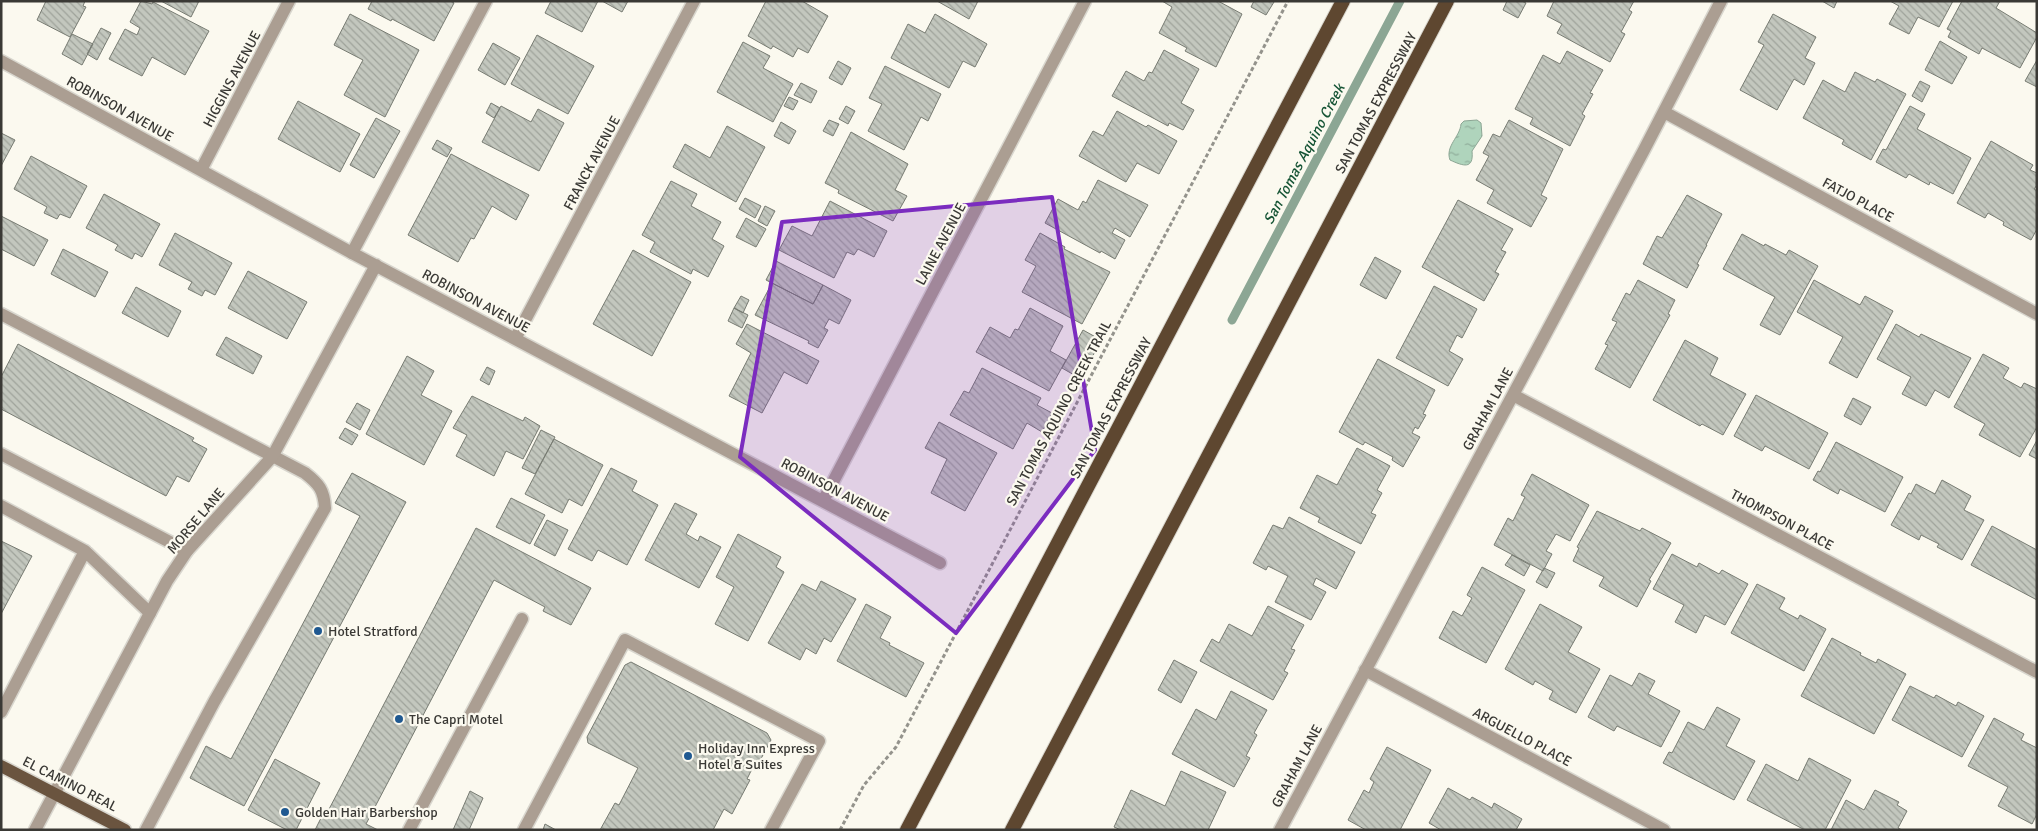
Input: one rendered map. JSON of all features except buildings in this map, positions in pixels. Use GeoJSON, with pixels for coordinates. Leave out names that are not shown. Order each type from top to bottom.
{"type":"FeatureCollection","features":[{"type":"Feature","properties":{"kind":"highway","name":"SAN TOMAS EXPRESSWAY"},"geometry":{"type":"LineString","coordinates":[[906,830],[1343,1]]}},
{"type":"Feature","properties":{"kind":"highway","name":"SAN TOMAS EXPRESSWAY"},"geometry":{"type":"LineString","coordinates":[[1012,830],[1448,1]]}},
{"type":"Feature","properties":{"kind":"main road","name":"EL CAMINO REAL"},"geometry":{"type":"LineString","coordinates":[[1,766],[125,830]]}},
{"type":"Feature","properties":{"kind":"street","name":"HIGGINS AVENUE"},"geometry":{"type":"LineString","coordinates":[[201,170],[289,1]]}},
{"type":"Feature","properties":{"kind":"street"},"geometry":{"type":"LineString","coordinates":[[352,252],[486,1]]}},
{"type":"Feature","properties":{"kind":"street","name":"FRANCK AVENUE"},"geometry":{"type":"LineString","coordinates":[[515,339],[694,1]]}},
{"type":"Feature","properties":{"kind":"street","name":"LAINE AVENUE"},"geometry":{"type":"LineString","coordinates":[[823,501],[1085,1]]}},
{"type":"Feature","properties":{"kind":"street","name":"GRAHAM LANE"},"geometry":{"type":"LineString","coordinates":[[1280,830],[1722,1]]}},
{"type":"Feature","properties":{"kind":"street","name":"ROBINSON AVENUE"},"geometry":{"type":"LineString","coordinates":[[1,61],[376,266],[940,563]]}},
{"type":"Feature","properties":{"kind":"street","name":"FATJO PLACE"},"geometry":{"type":"LineString","coordinates":[[1664,112],[2037,314]]}},
{"type":"Feature","properties":{"kind":"street","name":"MORSE LANE"},"geometry":{"type":"LineString","coordinates":[[35,830],[167,581],[187,551],[272,457],[376,266]]}},
{"type":"Feature","properties":{"kind":"street"},"geometry":{"type":"LineString","coordinates":[[1,314],[304,473],[316,482],[324,495],[325,508],[214,702],[146,830]]}},
{"type":"Feature","properties":{"kind":"street","name":"THOMPSON PLACE"},"geometry":{"type":"LineString","coordinates":[[1513,395],[2037,672]]}},
{"type":"Feature","properties":{"kind":"street"},"geometry":{"type":"LineString","coordinates":[[1,454],[187,551]]}},
{"type":"Feature","properties":{"kind":"street"},"geometry":{"type":"LineString","coordinates":[[1,506],[85,551],[150,613]]}},
{"type":"Feature","properties":{"kind":"street"},"geometry":{"type":"LineString","coordinates":[[1,712],[85,551]]}},
{"type":"Feature","properties":{"kind":"street"},"geometry":{"type":"LineString","coordinates":[[410,830],[522,619]]}},
{"type":"Feature","properties":{"kind":"street"},"geometry":{"type":"LineString","coordinates":[[524,830],[625,640],[819,741],[771,830]]}},
{"type":"Feature","properties":{"kind":"street","name":"ARGUELLO PLACE"},"geometry":{"type":"LineString","coordinates":[[1365,670],[1664,830]]}},
{"type":"Feature","properties":{"kind":"path","name":"SAN TOMAS AQUINO CREEK TRAIL"},"geometry":{"type":"LineString","coordinates":[[840,830],[864,785],[896,747],[1288,1]]}},
{"type":"Feature","properties":{"kind":"highlighted area"},"geometry":{"type":"Polygon","coordinates":[[[1052,197],[1095,450],[956,633],[740,457],[782,222],[1052,197]]]}},
{"type":"Feature","properties":{"kind":"water"},"geometry":{"type":"Polygon","coordinates":[[[1477,120],[1481,123],[1482,136],[1472,151],[1469,164],[1463,165],[1450,160],[1449,150],[1461,124],[1464,121],[1477,120]]]}},
{"type":"Feature","properties":{"kind":"waterway","name":"San Tomas Aquino Creek"},"geometry":{"type":"LineString","coordinates":[[1232,320],[1400,1]]}},
{"type":"Feature","properties":{"kind":"place","name":"Hotel Stratford"},"geometry":{"type":"Point","coordinates":[318,631]}},
{"type":"Feature","properties":{"kind":"place","name":"The Capri Motel"},"geometry":{"type":"Point","coordinates":[399,719]}},
{"type":"Feature","properties":{"kind":"place","name":"Holiday Inn Express Hotel & Suites"},"geometry":{"type":"Point","coordinates":[688,756]}},
{"type":"Feature","properties":{"kind":"place","name":"Golden Hair Barbershop"},"geometry":{"type":"Point","coordinates":[285,812]}}]}
